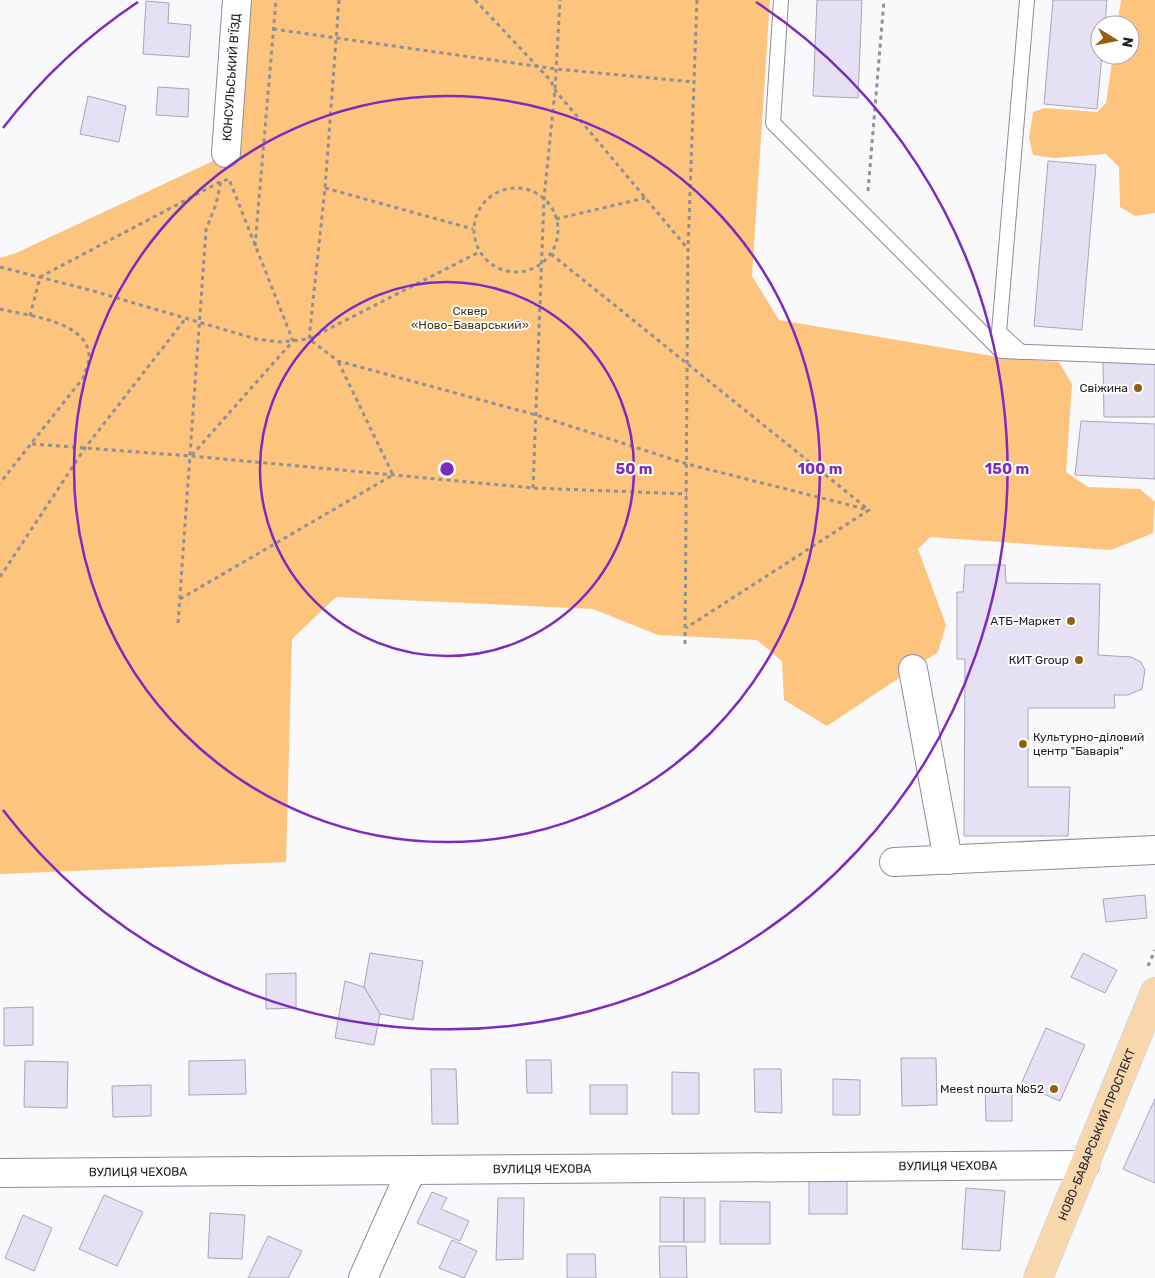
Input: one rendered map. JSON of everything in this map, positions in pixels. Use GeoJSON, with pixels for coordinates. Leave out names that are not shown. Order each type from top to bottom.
{"type":"FeatureCollection","features":[{"type":"Feature","properties":{"kind":"main road","name":"НОВО-БАВАРСЬКИЙ ПРОСПЕКТ"},"geometry":{"type":"LineString","coordinates":[[1038,1278],[1155,992]]}},
{"type":"Feature","properties":{"kind":"street","name":"КОНСУЛЬСЬКИЙ В'ЇЗД"},"geometry":{"type":"LineString","coordinates":[[226,153],[237,0]]}},
{"type":"Feature","properties":{"kind":"street"},"geometry":{"type":"LineString","coordinates":[[913,669],[948,860]]}},
{"type":"Feature","properties":{"kind":"street"},"geometry":{"type":"LineString","coordinates":[[894,862],[1155,850]]}},
{"type":"Feature","properties":{"kind":"street","name":"ВУЛИЦЯ ЧЕХОВА"},"geometry":{"type":"LineString","coordinates":[[0,1173],[1085,1165]]}},
{"type":"Feature","properties":{"kind":"street"},"geometry":{"type":"LineString","coordinates":[[363,1278],[411,1171]]}},
{"type":"Feature","properties":{"kind":"lane"},"geometry":{"type":"LineString","coordinates":[[781,0],[773,123],[1001,351],[1155,357]]}},
{"type":"Feature","properties":{"kind":"lane"},"geometry":{"type":"LineString","coordinates":[[1021,352],[999,332],[1027,0]]}},
{"type":"Feature","properties":{"kind":"path"},"geometry":{"type":"LineString","coordinates":[[255,246],[276,0]]}},
{"type":"Feature","properties":{"kind":"path"},"geometry":{"type":"LineString","coordinates":[[309,339],[325,188],[339,0]]}},
{"type":"Feature","properties":{"kind":"path"},"geometry":{"type":"LineString","coordinates":[[475,0],[551,81],[555,90],[688,249]]}},
{"type":"Feature","properties":{"kind":"path"},"geometry":{"type":"LineString","coordinates":[[533,488],[544,199],[555,90],[560,0]]}},
{"type":"Feature","properties":{"kind":"path"},"geometry":{"type":"LineString","coordinates":[[686,644],[688,249],[697,0]]}},
{"type":"Feature","properties":{"kind":"path"},"geometry":{"type":"LineString","coordinates":[[866,216],[884,0]]}},
{"type":"Feature","properties":{"kind":"path"},"geometry":{"type":"LineString","coordinates":[[273,29],[538,67],[694,82]]}},
{"type":"Feature","properties":{"kind":"path"},"geometry":{"type":"LineString","coordinates":[[178,623],[206,230],[216,204],[226,153]]}},
{"type":"Feature","properties":{"kind":"path"},"geometry":{"type":"LineString","coordinates":[[30,316],[40,277],[229,179],[293,341]]}},
{"type":"Feature","properties":{"kind":"path"},"geometry":{"type":"LineString","coordinates":[[325,188],[473,229]]}},
{"type":"Feature","properties":{"kind":"path"},"geometry":{"type":"LineString","coordinates":[[510,188],[523,188],[544,199],[552,208],[556,219],[556,243],[551,254],[542,263],[532,269],[508,272],[497,268],[479,252],[473,229],[475,217],[480,206],[499,191],[510,188]]}},
{"type":"Feature","properties":{"kind":"path"},"geometry":{"type":"LineString","coordinates":[[556,219],[645,198]]}},
{"type":"Feature","properties":{"kind":"path"},"geometry":{"type":"LineString","coordinates":[[0,267],[186,317],[256,339],[280,342],[309,339],[479,252]]}},
{"type":"Feature","properties":{"kind":"path"},"geometry":{"type":"LineString","coordinates":[[551,254],[869,510]]}},
{"type":"Feature","properties":{"kind":"path"},"geometry":{"type":"LineString","coordinates":[[0,309],[69,327],[81,335],[87,345],[89,360],[82,378],[0,483]]}},
{"type":"Feature","properties":{"kind":"path"},"geometry":{"type":"LineString","coordinates":[[0,577],[85,448],[186,317]]}},
{"type":"Feature","properties":{"kind":"path"},"geometry":{"type":"LineString","coordinates":[[309,339],[338,361],[536,415],[687,464],[869,510]]}},
{"type":"Feature","properties":{"kind":"path"},"geometry":{"type":"LineString","coordinates":[[191,456],[293,341]]}},
{"type":"Feature","properties":{"kind":"path"},"geometry":{"type":"LineString","coordinates":[[338,361],[393,475]]}},
{"type":"Feature","properties":{"kind":"path"},"geometry":{"type":"LineString","coordinates":[[32,444],[191,456],[533,488],[687,494]]}},
{"type":"Feature","properties":{"kind":"path"},"geometry":{"type":"LineString","coordinates":[[180,599],[393,475]]}},
{"type":"Feature","properties":{"kind":"path"},"geometry":{"type":"LineString","coordinates":[[686,628],[869,510]]}},
{"type":"Feature","properties":{"kind":"green space","name":"Сквер «Ново-Баварський»"},"geometry":{"type":"Polygon","coordinates":[[[251,0],[770,0],[752,276],[779,320],[1004,358],[1059,362],[1072,384],[1066,472],[1088,487],[1140,489],[1155,502],[1153,533],[1111,550],[930,537],[918,549],[946,625],[938,652],[827,726],[784,700],[782,661],[757,640],[658,635],[593,609],[336,597],[292,639],[286,862],[0,874],[0,258],[16,253],[241,148],[251,0]]]}},
{"type":"Feature","properties":{"kind":"green space"},"geometry":{"type":"Polygon","coordinates":[[[1121,0],[1155,0],[1155,213],[1135,216],[1120,207],[1119,167],[1106,154],[1054,158],[1033,155],[1029,138],[1033,112],[1045,108],[1097,112],[1106,103],[1112,65],[1140,65],[1140,15],[1119,15],[1121,0]]]}},
{"type":"Feature","properties":{"kind":"building"},"geometry":{"type":"Polygon","coordinates":[[[817,0],[862,0],[858,98],[813,96],[817,0]]]}},
{"type":"Feature","properties":{"kind":"building"},"geometry":{"type":"Polygon","coordinates":[[[1053,0],[1107,0],[1106,15],[1090,15],[1090,65],[1101,65],[1097,109],[1044,104],[1053,0]]]}},
{"type":"Feature","properties":{"kind":"building"},"geometry":{"type":"Polygon","coordinates":[[[146,1],[169,3],[168,23],[191,25],[189,57],[143,54],[146,1]]]}},
{"type":"Feature","properties":{"kind":"building"},"geometry":{"type":"Polygon","coordinates":[[[158,87],[189,89],[188,117],[156,115],[158,87]]]}},
{"type":"Feature","properties":{"kind":"building"},"geometry":{"type":"Polygon","coordinates":[[[88,96],[126,106],[119,142],[80,134],[88,96]]]}},
{"type":"Feature","properties":{"kind":"building"},"geometry":{"type":"Polygon","coordinates":[[[1048,161],[1096,165],[1082,330],[1034,326],[1048,161]]]}},
{"type":"Feature","properties":{"kind":"building"},"geometry":{"type":"Polygon","coordinates":[[[1103,361],[1155,362],[1155,417],[1104,417],[1103,361]]]}},
{"type":"Feature","properties":{"kind":"building"},"geometry":{"type":"Polygon","coordinates":[[[1081,421],[1155,424],[1155,479],[1075,475],[1081,421]]]}},
{"type":"Feature","properties":{"kind":"building"},"geometry":{"type":"Polygon","coordinates":[[[965,565],[1005,565],[1006,583],[1100,584],[1098,655],[1131,657],[1141,662],[1145,670],[1142,689],[1128,695],[1114,695],[1115,708],[1028,708],[1028,787],[1070,787],[1068,836],[964,836],[965,659],[957,659],[957,592],[963,592],[965,565]]]}},
{"type":"Feature","properties":{"kind":"building"},"geometry":{"type":"Polygon","coordinates":[[[1145,895],[1147,918],[1106,922],[1103,899],[1145,895]]]}},
{"type":"Feature","properties":{"kind":"building"},"geometry":{"type":"Polygon","coordinates":[[[370,953],[423,961],[413,1020],[380,1014],[364,987],[370,953]]]}},
{"type":"Feature","properties":{"kind":"building"},"geometry":{"type":"Polygon","coordinates":[[[1083,953],[1117,970],[1105,993],[1071,977],[1083,953]]]}},
{"type":"Feature","properties":{"kind":"building"},"geometry":{"type":"Polygon","coordinates":[[[296,973],[296,1008],[266,1009],[266,974],[296,973]]]}},
{"type":"Feature","properties":{"kind":"building"},"geometry":{"type":"Polygon","coordinates":[[[345,981],[364,987],[380,1014],[374,1045],[335,1038],[345,981]]]}},
{"type":"Feature","properties":{"kind":"building"},"geometry":{"type":"Polygon","coordinates":[[[33,1007],[33,1045],[4,1046],[4,1008],[33,1007]]]}},
{"type":"Feature","properties":{"kind":"building"},"geometry":{"type":"Polygon","coordinates":[[[1046,1028],[1085,1045],[1060,1101],[1021,1084],[1046,1028]]]}},
{"type":"Feature","properties":{"kind":"building"},"geometry":{"type":"Polygon","coordinates":[[[901,1058],[936,1058],[937,1105],[902,1106],[901,1058]]]}},
{"type":"Feature","properties":{"kind":"building"},"geometry":{"type":"Polygon","coordinates":[[[245,1060],[246,1094],[189,1095],[189,1061],[245,1060]]]}},
{"type":"Feature","properties":{"kind":"building"},"geometry":{"type":"Polygon","coordinates":[[[526,1060],[551,1060],[552,1093],[527,1093],[526,1060]]]}},
{"type":"Feature","properties":{"kind":"building"},"geometry":{"type":"Polygon","coordinates":[[[25,1061],[68,1062],[67,1108],[24,1107],[25,1061]]]}},
{"type":"Feature","properties":{"kind":"building"},"geometry":{"type":"Polygon","coordinates":[[[431,1069],[456,1069],[458,1124],[432,1124],[431,1069]]]}},
{"type":"Feature","properties":{"kind":"building"},"geometry":{"type":"Polygon","coordinates":[[[754,1069],[781,1069],[782,1113],[755,1112],[754,1069]]]}},
{"type":"Feature","properties":{"kind":"building"},"geometry":{"type":"Polygon","coordinates":[[[672,1072],[699,1073],[699,1114],[672,1114],[672,1072]]]}},
{"type":"Feature","properties":{"kind":"building"},"geometry":{"type":"Polygon","coordinates":[[[833,1079],[860,1080],[860,1115],[833,1115],[833,1079]]]}},
{"type":"Feature","properties":{"kind":"building"},"geometry":{"type":"Polygon","coordinates":[[[151,1085],[151,1116],[113,1117],[112,1086],[151,1085]]]}},
{"type":"Feature","properties":{"kind":"building"},"geometry":{"type":"Polygon","coordinates":[[[590,1085],[627,1085],[627,1114],[590,1114],[590,1085]]]}},
{"type":"Feature","properties":{"kind":"building"},"geometry":{"type":"Polygon","coordinates":[[[985,1087],[1012,1088],[1012,1121],[986,1121],[985,1087]]]}},
{"type":"Feature","properties":{"kind":"building"},"geometry":{"type":"Polygon","coordinates":[[[1155,1099],[1155,1183],[1123,1169],[1155,1099]]]}},
{"type":"Feature","properties":{"kind":"building"},"geometry":{"type":"Polygon","coordinates":[[[809,1181],[847,1181],[847,1214],[809,1214],[809,1181]]]}},
{"type":"Feature","properties":{"kind":"building"},"geometry":{"type":"Polygon","coordinates":[[[966,1188],[1005,1191],[1000,1251],[962,1249],[966,1188]]]}},
{"type":"Feature","properties":{"kind":"building"},"geometry":{"type":"Polygon","coordinates":[[[432,1192],[447,1198],[441,1209],[469,1221],[460,1241],[417,1223],[432,1192]]]}},
{"type":"Feature","properties":{"kind":"building"},"geometry":{"type":"Polygon","coordinates":[[[104,1195],[143,1212],[117,1266],[79,1249],[104,1195]]]}},
{"type":"Feature","properties":{"kind":"building"},"geometry":{"type":"Polygon","coordinates":[[[660,1197],[684,1198],[684,1242],[660,1242],[660,1197]]]}},
{"type":"Feature","properties":{"kind":"building"},"geometry":{"type":"Polygon","coordinates":[[[498,1198],[524,1198],[523,1259],[496,1260],[498,1198]]]}},
{"type":"Feature","properties":{"kind":"building"},"geometry":{"type":"Polygon","coordinates":[[[684,1198],[705,1198],[705,1242],[684,1242],[684,1198]]]}},
{"type":"Feature","properties":{"kind":"building"},"geometry":{"type":"Polygon","coordinates":[[[720,1201],[770,1202],[770,1244],[720,1244],[720,1201]]]}},
{"type":"Feature","properties":{"kind":"building"},"geometry":{"type":"Polygon","coordinates":[[[210,1213],[245,1215],[242,1259],[208,1258],[210,1213]]]}},
{"type":"Feature","properties":{"kind":"building"},"geometry":{"type":"Polygon","coordinates":[[[23,1215],[52,1228],[34,1271],[5,1258],[23,1215]]]}},
{"type":"Feature","properties":{"kind":"building"},"geometry":{"type":"Polygon","coordinates":[[[268,1236],[302,1251],[288,1278],[248,1278],[268,1236]]]}},
{"type":"Feature","properties":{"kind":"building"},"geometry":{"type":"Polygon","coordinates":[[[452,1240],[477,1251],[464,1278],[439,1268],[452,1240]]]}},
{"type":"Feature","properties":{"kind":"building"},"geometry":{"type":"Polygon","coordinates":[[[659,1246],[686,1246],[687,1278],[660,1278],[659,1246]]]}},
{"type":"Feature","properties":{"kind":"building"},"geometry":{"type":"Polygon","coordinates":[[[567,1254],[595,1254],[596,1278],[567,1278],[567,1254]]]}},
{"type":"Feature","properties":{"kind":"place","name":"Свіжина"},"geometry":{"type":"Point","coordinates":[1138,388]}},
{"type":"Feature","properties":{"kind":"place","name":"АТБ-Маркет"},"geometry":{"type":"Point","coordinates":[1071,621]}},
{"type":"Feature","properties":{"kind":"place","name":"КИТ Group"},"geometry":{"type":"Point","coordinates":[1079,660]}},
{"type":"Feature","properties":{"kind":"place","name":"Культурно-діловий центр \"Баварія\""},"geometry":{"type":"Point","coordinates":[1023,744]}},
{"type":"Feature","properties":{"kind":"place","name":"Meest пошта №52"},"geometry":{"type":"Point","coordinates":[1054,1089]}}]}
